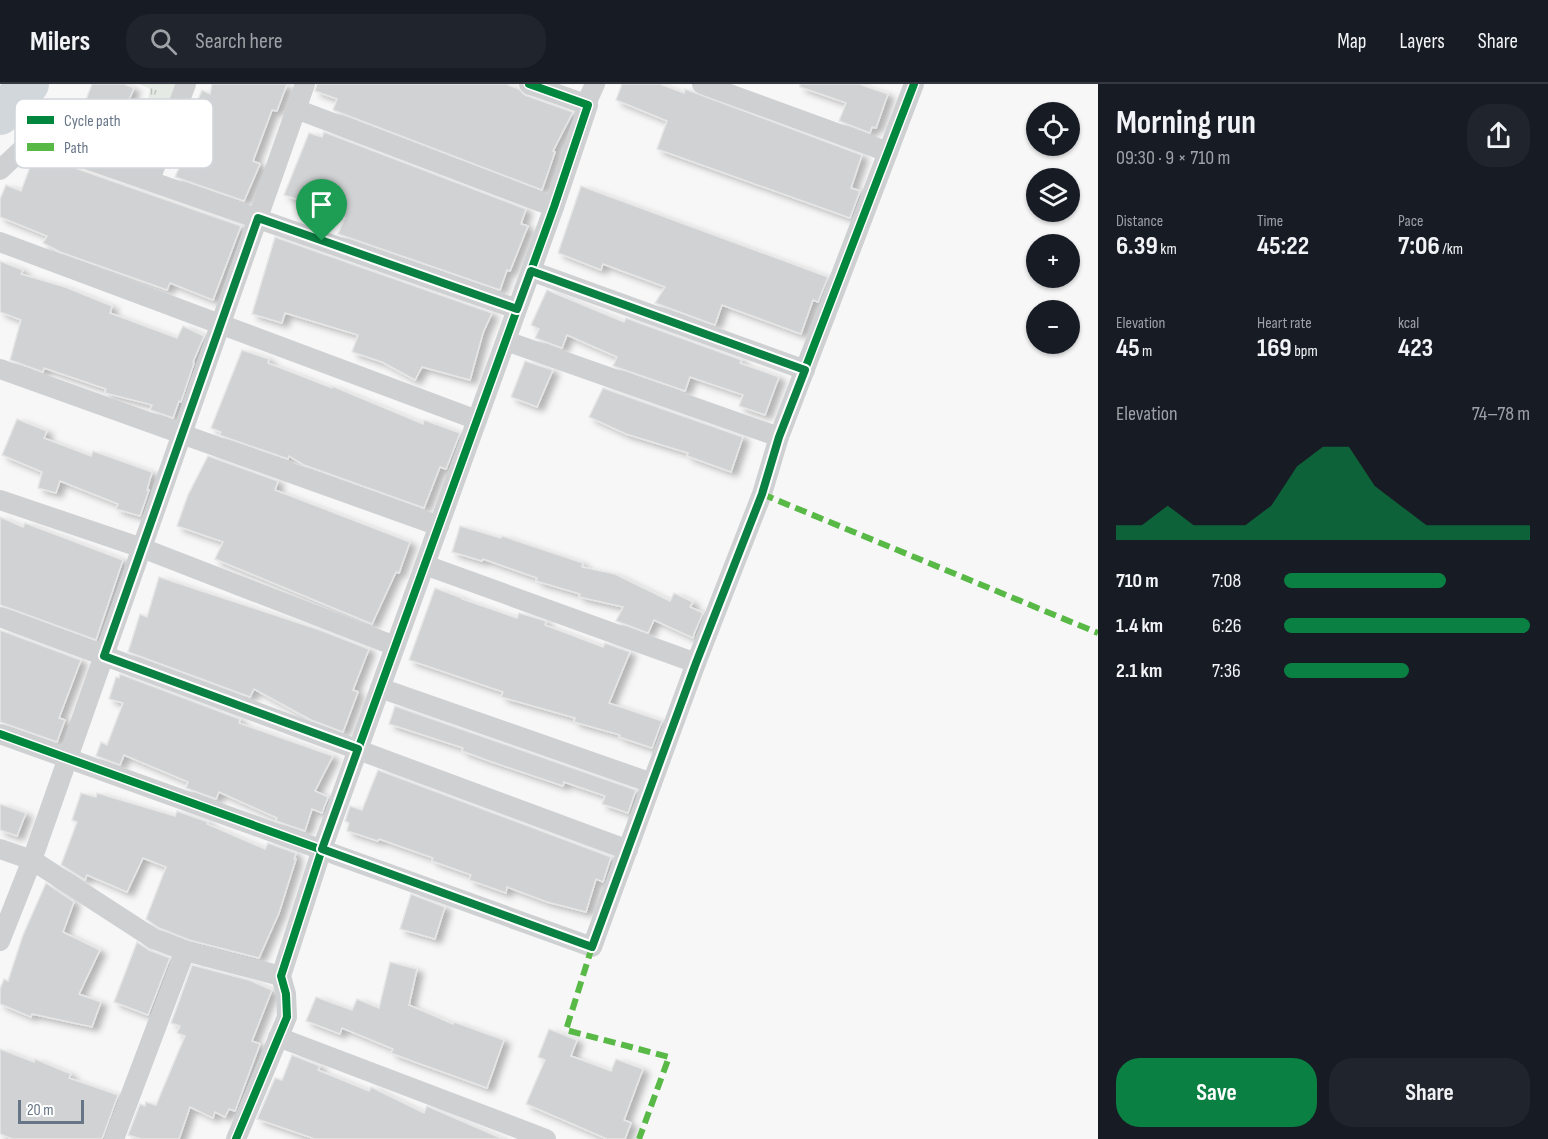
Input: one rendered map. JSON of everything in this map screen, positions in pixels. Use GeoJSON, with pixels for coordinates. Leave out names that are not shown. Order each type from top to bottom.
{"type":"FeatureCollection","features":[{"type":"Feature","properties":{"kind":"street"},"geometry":{"type":"LineString","coordinates":[[180,99],[186,84]]}},
{"type":"Feature","properties":{"kind":"street"},"geometry":{"type":"LineString","coordinates":[[0,941],[32,860],[305,84]]}},
{"type":"Feature","properties":{"kind":"street"},"geometry":{"type":"LineString","coordinates":[[529,84],[586,104]]}},
{"type":"Feature","properties":{"kind":"street"},"geometry":{"type":"LineString","coordinates":[[236,1139],[287,1017],[286,994],[281,976],[322,849],[554,207],[588,105],[586,104],[595,84]]}},
{"type":"Feature","properties":{"kind":"street"},"geometry":{"type":"LineString","coordinates":[[702,84],[888,152]]}},
{"type":"Feature","properties":{"kind":"street"},"geometry":{"type":"LineString","coordinates":[[0,734],[592,947],[696,663],[762,494],[779,437],[888,152],[908,86]]}},
{"type":"Feature","properties":{"kind":"street"},"geometry":{"type":"LineString","coordinates":[[296,109],[554,207]]}},
{"type":"Feature","properties":{"kind":"street"},"geometry":{"type":"LineString","coordinates":[[0,170],[15,156]]}},
{"type":"Feature","properties":{"kind":"street"},"geometry":{"type":"LineString","coordinates":[[115,168],[517,309]]}},
{"type":"Feature","properties":{"kind":"street"},"geometry":{"type":"LineString","coordinates":[[150,180],[154,168]]}},
{"type":"Feature","properties":{"kind":"street"},"geometry":{"type":"LineString","coordinates":[[0,242],[477,420]]}},
{"type":"Feature","properties":{"kind":"street"},"geometry":{"type":"LineString","coordinates":[[531,271],[805,370]]}},
{"type":"Feature","properties":{"kind":"street"},"geometry":{"type":"LineString","coordinates":[[506,340],[779,437]]}},
{"type":"Feature","properties":{"kind":"street"},"geometry":{"type":"LineString","coordinates":[[0,369],[439,526]]}},
{"type":"Feature","properties":{"kind":"street"},"geometry":{"type":"LineString","coordinates":[[0,500],[142,548],[395,646]]}},
{"type":"Feature","properties":{"kind":"street"},"geometry":{"type":"LineString","coordinates":[[425,565],[696,663]]}},
{"type":"Feature","properties":{"kind":"street"},"geometry":{"type":"LineString","coordinates":[[0,617],[628,850]]}},
{"type":"Feature","properties":{"kind":"street"},"geometry":{"type":"LineString","coordinates":[[380,688],[652,783]]}},
{"type":"Feature","properties":{"kind":"street"},"geometry":{"type":"LineString","coordinates":[[0,849],[32,860],[154,939],[185,951],[281,976]]}},
{"type":"Feature","properties":{"kind":"street"},"geometry":{"type":"LineString","coordinates":[[114,1139],[185,951]]}},
{"type":"Feature","properties":{"kind":"street"},"geometry":{"type":"LineString","coordinates":[[278,1037],[546,1139]]}},
{"type":"Feature","properties":{"kind":"green space"},"geometry":{"type":"Polygon","coordinates":[[[139,84],[176,84],[170,99],[148,99],[150,89],[139,84]]]}},
{"type":"Feature","properties":{"kind":"building"},"geometry":{"type":"Polygon","coordinates":[[[92,84],[124,84],[134,88],[129,99],[86,99],[92,84]]]}},
{"type":"Feature","properties":{"kind":"building"},"geometry":{"type":"Polygon","coordinates":[[[212,84],[287,84],[277,111],[272,110],[253,161],[260,164],[244,201],[175,177],[179,168],[213,168],[213,99],[198,99],[202,90],[210,94],[212,84]]]}},
{"type":"Feature","properties":{"kind":"building"},"geometry":{"type":"Polygon","coordinates":[[[317,84],[506,84],[519,89],[525,95],[573,112],[553,151],[555,152],[542,190],[333,110],[337,99],[315,91],[317,84]]]}},
{"type":"Feature","properties":{"kind":"building"},"geometry":{"type":"Polygon","coordinates":[[[622,84],[660,84],[684,93],[685,89],[862,155],[851,188],[860,191],[850,218],[657,149],[667,121],[616,100],[622,84]]]}},
{"type":"Feature","properties":{"kind":"building"},"geometry":{"type":"Polygon","coordinates":[[[800,84],[859,84],[888,94],[876,128],[872,127],[870,133],[839,121],[846,103],[800,87],[800,84]]]}},
{"type":"Feature","properties":{"kind":"building"},"geometry":{"type":"Polygon","coordinates":[[[324,132],[526,209],[521,224],[528,226],[500,290],[338,234],[345,218],[340,216],[341,214],[284,195],[309,133],[322,137],[324,132]]]}},
{"type":"Feature","properties":{"kind":"building"},"geometry":{"type":"Polygon","coordinates":[[[30,168],[75,168],[241,226],[213,300],[170,283],[167,290],[60,252],[43,243],[47,236],[0,217],[0,199],[6,185],[21,191],[30,168]]]}},
{"type":"Feature","properties":{"kind":"building"},"geometry":{"type":"Polygon","coordinates":[[[581,186],[828,277],[818,302],[813,300],[801,334],[722,305],[715,325],[655,303],[665,287],[603,264],[601,270],[558,253],[581,186]]]}},
{"type":"Feature","properties":{"kind":"building"},"geometry":{"type":"Polygon","coordinates":[[[275,237],[492,313],[483,333],[470,380],[422,367],[415,380],[382,362],[352,352],[358,335],[285,313],[282,323],[252,314],[275,237]]]}},
{"type":"Feature","properties":{"kind":"building"},"geometry":{"type":"Polygon","coordinates":[[[0,261],[23,270],[21,274],[65,287],[112,306],[110,313],[177,338],[183,326],[204,336],[193,362],[181,402],[179,401],[173,418],[150,410],[152,405],[105,393],[106,389],[44,368],[43,372],[10,360],[21,320],[0,312],[0,261]]]}},
{"type":"Feature","properties":{"kind":"building"},"geometry":{"type":"Polygon","coordinates":[[[547,290],[624,322],[626,318],[742,360],[740,363],[779,377],[765,415],[739,406],[743,395],[690,377],[685,391],[613,366],[617,357],[567,335],[562,348],[535,338],[539,329],[531,325],[547,290]]]}},
{"type":"Feature","properties":{"kind":"building"},"geometry":{"type":"Polygon","coordinates":[[[242,350],[269,359],[268,363],[332,388],[332,386],[423,424],[424,420],[460,433],[446,469],[440,467],[424,508],[304,465],[289,456],[288,459],[219,435],[221,432],[211,428],[242,350]]]}},
{"type":"Feature","properties":{"kind":"building"},"geometry":{"type":"Polygon","coordinates":[[[525,361],[553,370],[537,407],[511,397],[525,361]]]}},
{"type":"Feature","properties":{"kind":"building"},"geometry":{"type":"Polygon","coordinates":[[[603,388],[743,437],[731,472],[687,456],[688,453],[626,434],[589,417],[603,388]]]}},
{"type":"Feature","properties":{"kind":"building"},"geometry":{"type":"Polygon","coordinates":[[[17,419],[47,431],[44,438],[91,456],[93,451],[152,472],[147,490],[149,490],[140,516],[116,509],[118,504],[60,481],[56,493],[38,488],[42,472],[2,455],[17,419]]]}},
{"type":"Feature","properties":{"kind":"building"},"geometry":{"type":"Polygon","coordinates":[[[208,456],[278,481],[275,490],[410,542],[399,573],[396,572],[372,624],[215,559],[223,542],[177,526],[188,495],[208,456]]]}},
{"type":"Feature","properties":{"kind":"building"},"geometry":{"type":"Polygon","coordinates":[[[0,517],[23,527],[25,523],[123,560],[96,640],[0,605],[0,517]]]}},
{"type":"Feature","properties":{"kind":"building"},"geometry":{"type":"Polygon","coordinates":[[[460,526],[501,538],[502,536],[583,563],[582,567],[615,574],[670,601],[674,593],[693,602],[690,607],[703,613],[693,638],[654,620],[648,633],[616,621],[623,607],[579,597],[580,594],[536,581],[537,578],[483,559],[482,561],[452,552],[460,526]]]}},
{"type":"Feature","properties":{"kind":"building"},"geometry":{"type":"Polygon","coordinates":[[[159,577],[320,630],[369,649],[353,690],[358,692],[343,732],[311,720],[254,689],[250,697],[128,652],[140,614],[147,617],[159,577]]]}},
{"type":"Feature","properties":{"kind":"building"},"geometry":{"type":"Polygon","coordinates":[[[435,588],[517,618],[519,613],[546,621],[545,625],[603,647],[605,643],[630,652],[609,703],[662,721],[652,748],[619,737],[620,735],[574,722],[575,718],[501,697],[503,692],[409,660],[435,588]]]}},
{"type":"Feature","properties":{"kind":"building"},"geometry":{"type":"Polygon","coordinates":[[[0,630],[81,660],[59,718],[65,720],[57,742],[0,722],[0,630]]]}},
{"type":"Feature","properties":{"kind":"building"},"geometry":{"type":"Polygon","coordinates":[[[120,674],[240,719],[239,723],[333,756],[315,791],[328,797],[322,813],[312,809],[305,831],[276,821],[277,818],[219,792],[216,799],[186,788],[188,782],[124,755],[120,765],[96,756],[101,742],[107,745],[123,703],[109,699],[116,677],[119,678],[120,674]]]}},
{"type":"Feature","properties":{"kind":"building"},"geometry":{"type":"Polygon","coordinates":[[[395,706],[636,790],[628,813],[602,804],[605,796],[564,782],[563,786],[462,751],[463,748],[389,724],[395,706]]]}},
{"type":"Feature","properties":{"kind":"building"},"geometry":{"type":"Polygon","coordinates":[[[378,770],[611,857],[603,882],[596,879],[586,912],[547,902],[507,887],[506,893],[469,880],[471,875],[432,861],[433,858],[379,839],[378,841],[347,831],[349,823],[345,821],[350,806],[362,810],[378,770]]]}},
{"type":"Feature","properties":{"kind":"building"},"geometry":{"type":"Polygon","coordinates":[[[81,793],[96,797],[97,793],[175,816],[177,811],[208,822],[207,824],[265,849],[268,843],[296,853],[279,913],[259,958],[189,940],[159,928],[146,919],[166,867],[143,858],[127,892],[87,875],[85,880],[61,865],[77,822],[72,820],[81,793]]]}},
{"type":"Feature","properties":{"kind":"building"},"geometry":{"type":"Polygon","coordinates":[[[0,804],[26,813],[17,836],[0,830],[0,804]]]}},
{"type":"Feature","properties":{"kind":"building"},"geometry":{"type":"Polygon","coordinates":[[[46,883],[74,902],[63,932],[100,950],[79,994],[101,1002],[92,1027],[32,1014],[31,1017],[0,1004],[0,989],[4,979],[8,981],[23,935],[46,883]]]}},
{"type":"Feature","properties":{"kind":"building"},"geometry":{"type":"Polygon","coordinates":[[[411,894],[445,907],[435,939],[400,929],[411,894]]]}},
{"type":"Feature","properties":{"kind":"building"},"geometry":{"type":"Polygon","coordinates":[[[137,942],[149,950],[170,958],[148,1015],[114,1002],[137,942]]]}},
{"type":"Feature","properties":{"kind":"building"},"geometry":{"type":"Polygon","coordinates":[[[390,962],[417,969],[409,1005],[453,1024],[454,1022],[504,1040],[487,1088],[391,1053],[393,1049],[342,1028],[340,1034],[306,1021],[316,997],[352,1010],[357,999],[379,1008],[390,962]]]}},
{"type":"Feature","properties":{"kind":"building"},"geometry":{"type":"Polygon","coordinates":[[[192,965],[249,980],[272,990],[252,1041],[260,1044],[235,1111],[229,1109],[225,1117],[215,1112],[213,1118],[190,1107],[179,1139],[141,1139],[128,1135],[140,1104],[145,1106],[146,1102],[156,1105],[185,1036],[177,1033],[180,1026],[171,1023],[192,965]]]}},
{"type":"Feature","properties":{"kind":"building"},"geometry":{"type":"Polygon","coordinates":[[[549,1029],[577,1040],[571,1056],[611,1071],[616,1059],[643,1069],[624,1120],[631,1123],[625,1139],[607,1139],[526,1104],[545,1060],[538,1057],[549,1029]]]}},
{"type":"Feature","properties":{"kind":"building"},"geometry":{"type":"Polygon","coordinates":[[[0,1049],[34,1062],[35,1059],[71,1074],[69,1078],[118,1095],[102,1139],[12,1139],[0,1134],[0,1049]]]}},
{"type":"Feature","properties":{"kind":"building"},"geometry":{"type":"Polygon","coordinates":[[[292,1055],[320,1066],[318,1070],[369,1091],[371,1087],[424,1113],[427,1106],[503,1139],[315,1139],[257,1119],[275,1078],[282,1080],[292,1055]]]}},
{"type":"Feature","properties":{"kind":"waterway"},"geometry":{"type":"LineString","coordinates":[[0,115],[29,84]]}},
{"type":"Feature","properties":{"kind":"marked path"},"geometry":{"type":"LineString","coordinates":[[762,494],[1098,633]]}},
{"type":"Feature","properties":{"kind":"marked path"},"geometry":{"type":"LineString","coordinates":[[592,947],[566,1030],[669,1057],[639,1139]]}},
{"type":"Feature","properties":{"kind":"cycle path"},"geometry":{"type":"LineString","coordinates":[[236,1139],[287,1017],[286,994],[281,976],[322,849],[554,207],[588,105],[529,84]]}},
{"type":"Feature","properties":{"kind":"cycle path"},"geometry":{"type":"LineString","coordinates":[[0,734],[592,947],[696,663],[762,494],[779,437],[914,84]]}},
{"type":"Feature","properties":{"kind":"route"},"geometry":{"type":"LineString","coordinates":[[258,218],[322,241],[517,309],[531,271],[805,370],[779,437],[762,494],[696,663],[592,947],[322,849],[358,749],[104,656],[258,218]]}}]}
